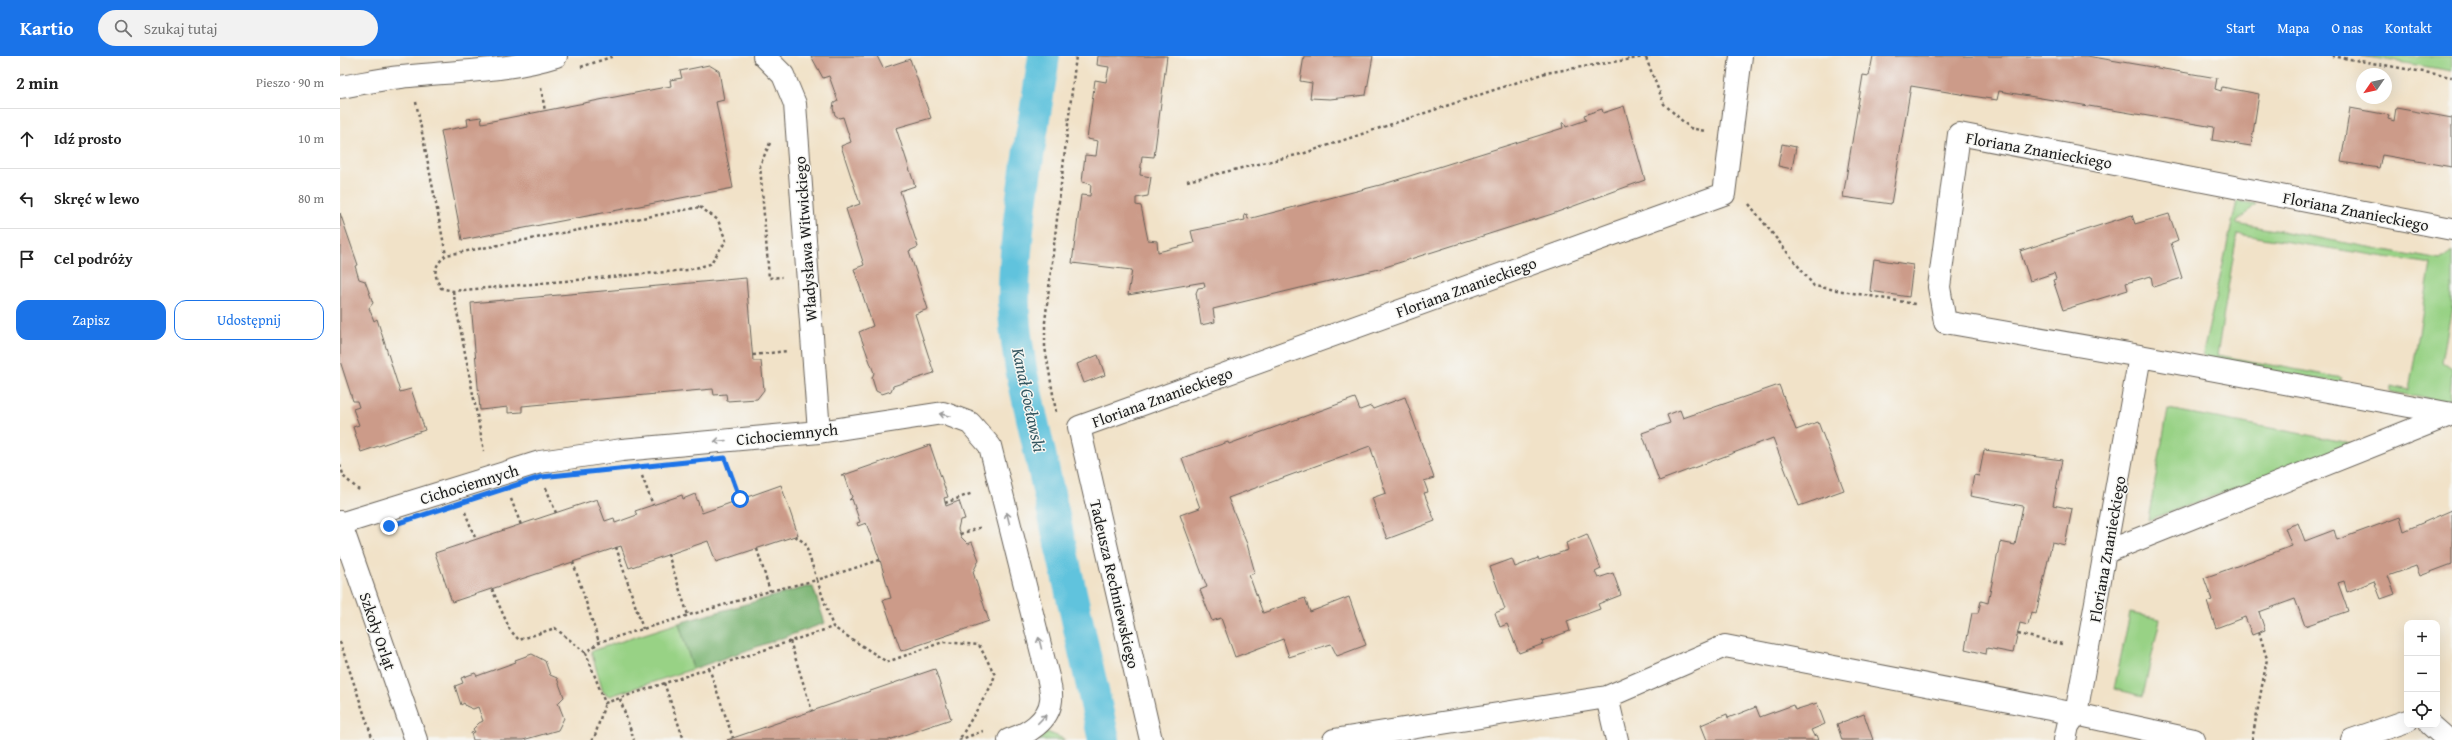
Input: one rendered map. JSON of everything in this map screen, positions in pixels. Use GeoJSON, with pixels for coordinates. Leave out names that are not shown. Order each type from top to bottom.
{"type":"FeatureCollection","features":[{"type":"Feature","properties":{"kind":"street"},"geometry":{"type":"LineString","coordinates":[[340,87],[399,77],[482,70],[539,61],[556,56]]}},
{"type":"Feature","properties":{"kind":"street","name":"Władysława Witwickiego"},"geometry":{"type":"LineString","coordinates":[[764,56],[783,75],[795,104],[819,432]]}},
{"type":"Feature","properties":{"kind":"street","name":"Floriana Znanieckiego"},"geometry":{"type":"LineString","coordinates":[[1079,427],[1724,194],[1742,56]]}},
{"type":"Feature","properties":{"kind":"street","name":"Floriana Znanieckiego"},"geometry":{"type":"LineString","coordinates":[[2452,229],[1959,134],[1939,287],[1945,322],[2140,356],[2452,414]]}},
{"type":"Feature","properties":{"kind":"street","name":"Floriana Znanieckiego"},"geometry":{"type":"LineString","coordinates":[[2065,740],[2068,726],[2076,714],[2140,356]]}},
{"type":"Feature","properties":{"kind":"street","name":"Cichociemnych"},"geometry":{"type":"LineString","coordinates":[[340,523],[540,462],[622,450],[819,432],[943,413],[970,423],[990,446],[1050,681],[1051,700],[1046,716],[1031,730],[1010,740]]}},
{"type":"Feature","properties":{"kind":"street"},"geometry":{"type":"LineString","coordinates":[[2106,552],[2452,414]]}},
{"type":"Feature","properties":{"kind":"street","name":"Tadeusza Rechniewskiego"},"geometry":{"type":"LineString","coordinates":[[1079,427],[1151,740]]}},
{"type":"Feature","properties":{"kind":"street","name":"Szkoły Orląt"},"geometry":{"type":"LineString","coordinates":[[340,523],[416,740]]}},
{"type":"Feature","properties":{"kind":"street"},"geometry":{"type":"LineString","coordinates":[[1334,740],[1607,697],[1725,646],[2076,714],[2194,740]]}},
{"type":"Feature","properties":{"kind":"street"},"geometry":{"type":"LineString","coordinates":[[1607,697],[1616,740]]}},
{"type":"Feature","properties":{"kind":"street"},"geometry":{"type":"LineString","coordinates":[[2352,740],[2404,722]]}},
{"type":"Feature","properties":{"kind":"street"},"geometry":{"type":"LineString","coordinates":[[2434,728],[2448,740]]}},
{"type":"Feature","properties":{"kind":"path"},"geometry":{"type":"LineString","coordinates":[[1187,181],[1305,153],[1545,73],[1599,63],[1646,58],[1650,56]]}},
{"type":"Feature","properties":{"kind":"path"},"geometry":{"type":"LineString","coordinates":[[2332,56],[2452,77]]}},
{"type":"Feature","properties":{"kind":"path"},"geometry":{"type":"LineString","coordinates":[[1646,58],[1664,104],[1690,128],[1731,136]]}},
{"type":"Feature","properties":{"kind":"path"},"geometry":{"type":"LineString","coordinates":[[540,81],[545,111]]}},
{"type":"Feature","properties":{"kind":"path"},"geometry":{"type":"LineString","coordinates":[[415,101],[446,255]]}},
{"type":"Feature","properties":{"kind":"path"},"geometry":{"type":"LineString","coordinates":[[1726,176],[1814,286],[1914,304],[1941,301]]}},
{"type":"Feature","properties":{"kind":"path"},"geometry":{"type":"LineString","coordinates":[[700,207],[718,220],[726,241],[710,264],[688,270],[453,291],[441,288],[434,274],[436,264],[446,255],[700,207]]}},
{"type":"Feature","properties":{"kind":"path"},"geometry":{"type":"LineString","coordinates":[[453,291],[486,459]]}},
{"type":"Feature","properties":{"kind":"path"},"geometry":{"type":"LineString","coordinates":[[753,355],[792,351]]}},
{"type":"Feature","properties":{"kind":"path"},"geometry":{"type":"LineString","coordinates":[[728,465],[740,499]]}},
{"type":"Feature","properties":{"kind":"path"},"geometry":{"type":"LineString","coordinates":[[641,472],[653,505]]}},
{"type":"Feature","properties":{"kind":"path"},"geometry":{"type":"LineString","coordinates":[[544,484],[556,513]]}},
{"type":"Feature","properties":{"kind":"path"},"geometry":{"type":"LineString","coordinates":[[945,502],[977,492]]}},
{"type":"Feature","properties":{"kind":"path"},"geometry":{"type":"LineString","coordinates":[[509,494],[521,525]]}},
{"type":"Feature","properties":{"kind":"path"},"geometry":{"type":"LineString","coordinates":[[463,509],[476,540]]}},
{"type":"Feature","properties":{"kind":"path"},"geometry":{"type":"LineString","coordinates":[[960,534],[986,526]]}},
{"type":"Feature","properties":{"kind":"path"},"geometry":{"type":"LineString","coordinates":[[795,536],[805,543],[833,627],[887,662],[943,642],[979,645],[995,675],[991,686],[959,740]]}},
{"type":"Feature","properties":{"kind":"path"},"geometry":{"type":"LineString","coordinates":[[616,547],[643,629]]}},
{"type":"Feature","properties":{"kind":"path"},"geometry":{"type":"LineString","coordinates":[[757,549],[770,591]]}},
{"type":"Feature","properties":{"kind":"path"},"geometry":{"type":"LineString","coordinates":[[668,554],[688,615]]}},
{"type":"Feature","properties":{"kind":"path"},"geometry":{"type":"LineString","coordinates":[[586,653],[599,642],[770,591],[817,580],[880,560]]}},
{"type":"Feature","properties":{"kind":"path"},"geometry":{"type":"LineString","coordinates":[[572,562],[599,642]]}},
{"type":"Feature","properties":{"kind":"path"},"geometry":{"type":"LineString","coordinates":[[492,589],[510,630],[519,640],[555,628],[586,653],[605,703],[594,739],[592,740]]}},
{"type":"Feature","properties":{"kind":"path"},"geometry":{"type":"LineString","coordinates":[[605,703],[833,627]]}},
{"type":"Feature","properties":{"kind":"path"},"geometry":{"type":"LineString","coordinates":[[2252,740],[2267,659],[2259,632]]}},
{"type":"Feature","properties":{"kind":"path"},"geometry":{"type":"LineString","coordinates":[[2018,634],[2069,646]]}},
{"type":"Feature","properties":{"kind":"path"},"geometry":{"type":"LineString","coordinates":[[790,641],[812,711]]}},
{"type":"Feature","properties":{"kind":"path"},"geometry":{"type":"LineString","coordinates":[[340,642],[373,740]]}},
{"type":"Feature","properties":{"kind":"path"},"geometry":{"type":"LineString","coordinates":[[709,668],[733,738]]}},
{"type":"Feature","properties":{"kind":"path"},"geometry":{"type":"LineString","coordinates":[[664,684],[684,740]]}},
{"type":"Feature","properties":{"kind":"path"},"geometry":{"type":"LineString","coordinates":[[620,699],[634,740]]}},
{"type":"Feature","properties":{"kind":"path"},"geometry":{"type":"LineString","coordinates":[[959,740],[989,729]]}},
{"type":"Feature","properties":{"kind":"green space"},"geometry":{"type":"Polygon","coordinates":[[[2362,56],[2452,56],[2452,71],[2362,56]]]}},
{"type":"Feature","properties":{"kind":"green space"},"geometry":{"type":"Polygon","coordinates":[[[2237,201],[2256,204],[2236,223],[2440,260],[2452,251],[2452,306],[2442,362],[2452,369],[2450,400],[2440,401],[2391,392],[2391,386],[2409,390],[2431,264],[2237,234],[2217,355],[2342,378],[2339,383],[2206,359],[2203,353],[2237,201]]]}},
{"type":"Feature","properties":{"kind":"green space"},"geometry":{"type":"Polygon","coordinates":[[[2168,409],[2356,444],[2148,520],[2168,409]]]}},
{"type":"Feature","properties":{"kind":"green space"},"geometry":{"type":"Polygon","coordinates":[[[806,587],[813,587],[825,623],[693,669],[679,623],[806,587]]]}},
{"type":"Feature","properties":{"kind":"green space"},"geometry":{"type":"Polygon","coordinates":[[[2130,613],[2160,619],[2143,696],[2114,689],[2130,613]]]}},
{"type":"Feature","properties":{"kind":"green space"},"geometry":{"type":"Polygon","coordinates":[[[679,623],[693,669],[610,696],[603,692],[591,651],[679,623]]]}},
{"type":"Feature","properties":{"kind":"green space"},"geometry":{"type":"Polygon","coordinates":[[[1047,732],[1064,739],[1064,740],[1037,740],[1047,732]]]}},
{"type":"Feature","properties":{"kind":"building"},"geometry":{"type":"Polygon","coordinates":[[[811,56],[877,56],[883,68],[910,59],[931,118],[896,128],[915,186],[900,191],[918,247],[909,251],[928,309],[915,314],[934,373],[893,386],[891,391],[882,394],[876,391],[872,378],[874,373],[859,332],[873,326],[854,269],[864,265],[846,209],[860,204],[841,146],[851,142],[843,117],[839,118],[835,115],[833,108],[834,103],[838,101],[829,76],[823,78],[811,56]]]}},
{"type":"Feature","properties":{"kind":"building"},"geometry":{"type":"Polygon","coordinates":[[[1098,56],[1167,56],[1154,157],[1142,156],[1140,175],[1151,177],[1148,196],[1136,198],[1136,205],[1141,206],[1148,240],[1157,241],[1158,252],[1194,243],[1191,231],[1245,220],[1244,215],[1247,214],[1248,219],[1384,184],[1563,128],[1562,123],[1564,122],[1566,127],[1586,120],[1584,115],[1602,109],[1603,113],[1624,106],[1645,180],[1552,214],[1379,269],[1213,309],[1215,322],[1201,325],[1196,293],[1198,288],[1205,287],[1204,282],[1128,295],[1132,270],[1072,263],[1081,195],[1090,196],[1091,184],[1082,182],[1085,155],[1096,156],[1098,141],[1087,139],[1095,80],[1106,82],[1109,67],[1097,65],[1098,56]]]}},
{"type":"Feature","properties":{"kind":"building"},"geometry":{"type":"Polygon","coordinates":[[[1304,56],[1373,56],[1366,95],[1330,99],[1310,98],[1312,83],[1300,81],[1304,56]]]}},
{"type":"Feature","properties":{"kind":"building"},"geometry":{"type":"Polygon","coordinates":[[[1873,56],[2087,56],[2217,78],[2215,89],[2221,91],[2222,87],[2259,94],[2251,146],[2212,140],[2214,127],[1999,91],[1997,100],[1911,86],[1891,204],[1843,197],[1863,75],[1869,76],[1873,56]]]}},
{"type":"Feature","properties":{"kind":"building"},"geometry":{"type":"Polygon","coordinates":[[[709,65],[719,71],[724,100],[716,102],[733,188],[462,240],[441,131],[468,126],[467,119],[481,117],[482,123],[671,86],[670,80],[682,78],[680,71],[709,65]]]}},
{"type":"Feature","properties":{"kind":"building"},"geometry":{"type":"Polygon","coordinates":[[[2350,108],[2389,115],[2388,119],[2394,121],[2396,108],[2452,118],[2452,167],[2382,155],[2379,168],[2341,162],[2350,108]]]}},
{"type":"Feature","properties":{"kind":"building"},"geometry":{"type":"Polygon","coordinates":[[[1782,144],[1796,147],[1792,169],[1778,166],[1782,144]]]}},
{"type":"Feature","properties":{"kind":"building"},"geometry":{"type":"Polygon","coordinates":[[[340,213],[358,265],[355,266],[359,279],[365,281],[373,303],[369,308],[374,321],[377,319],[400,392],[411,389],[425,430],[361,452],[353,427],[359,425],[353,409],[359,407],[357,401],[353,401],[340,361],[340,213]]]}},
{"type":"Feature","properties":{"kind":"building"},"geometry":{"type":"Polygon","coordinates":[[[2169,214],[2178,240],[2171,243],[2182,278],[2153,287],[2151,276],[2126,283],[2128,290],[2063,310],[2053,280],[2056,279],[2054,273],[2030,281],[2020,251],[2132,215],[2135,224],[2169,214]]]}},
{"type":"Feature","properties":{"kind":"building"},"geometry":{"type":"Polygon","coordinates":[[[1874,259],[1913,265],[1909,297],[1870,291],[1874,259]]]}},
{"type":"Feature","properties":{"kind":"building"},"geometry":{"type":"Polygon","coordinates":[[[746,278],[753,361],[761,361],[764,390],[757,399],[727,401],[726,394],[714,395],[713,389],[522,406],[522,412],[508,413],[508,407],[480,410],[471,303],[746,278]]]}},
{"type":"Feature","properties":{"kind":"building"},"geometry":{"type":"Polygon","coordinates":[[[1098,355],[1105,375],[1084,383],[1077,364],[1098,355]]]}},
{"type":"Feature","properties":{"kind":"building"},"geometry":{"type":"Polygon","coordinates":[[[1779,385],[1796,430],[1818,422],[1844,490],[1799,506],[1773,438],[1659,481],[1642,433],[1670,423],[1667,415],[1680,410],[1683,418],[1779,385]]]}},
{"type":"Feature","properties":{"kind":"building"},"geometry":{"type":"Polygon","coordinates":[[[1405,397],[1434,478],[1424,481],[1428,492],[1424,493],[1435,521],[1387,539],[1372,498],[1386,493],[1370,446],[1228,498],[1247,544],[1255,573],[1249,575],[1263,613],[1305,598],[1310,612],[1349,597],[1366,645],[1337,656],[1331,644],[1289,657],[1283,639],[1235,657],[1221,618],[1212,621],[1200,590],[1207,587],[1180,515],[1200,508],[1182,458],[1228,442],[1229,444],[1355,398],[1360,410],[1371,406],[1373,409],[1405,397]]]}},
{"type":"Feature","properties":{"kind":"building"},"geometry":{"type":"Polygon","coordinates":[[[930,445],[948,497],[944,498],[946,506],[959,501],[965,519],[960,520],[958,529],[961,537],[968,544],[972,542],[979,560],[973,572],[989,621],[901,651],[883,600],[891,598],[880,560],[866,523],[858,526],[857,523],[860,522],[852,499],[849,500],[852,497],[845,476],[841,476],[930,445]]]}},
{"type":"Feature","properties":{"kind":"building"},"geometry":{"type":"Polygon","coordinates":[[[1984,450],[2062,460],[2053,505],[2072,509],[2065,545],[2052,542],[2036,614],[2031,612],[2028,625],[2020,623],[2013,653],[1987,648],[1986,654],[1965,649],[1972,613],[1978,613],[1981,601],[1988,603],[2000,542],[2015,545],[2023,506],[1970,496],[1974,475],[1979,476],[1984,450]]]}},
{"type":"Feature","properties":{"kind":"building"},"geometry":{"type":"Polygon","coordinates":[[[781,485],[798,535],[716,562],[708,541],[629,568],[621,546],[452,602],[435,553],[597,499],[605,521],[614,518],[615,523],[637,515],[635,511],[682,495],[683,499],[695,494],[702,513],[781,485]]]}},
{"type":"Feature","properties":{"kind":"building"},"geometry":{"type":"Polygon","coordinates":[[[2452,510],[2452,564],[2420,576],[2416,566],[2388,576],[2395,594],[2381,599],[2374,581],[2347,592],[2344,581],[2338,583],[2348,611],[2305,626],[2295,599],[2259,612],[2265,630],[2252,635],[2245,617],[2216,628],[2207,602],[2212,600],[2204,578],[2292,546],[2285,528],[2298,523],[2305,541],[2334,530],[2337,540],[2400,517],[2404,531],[2452,510]]]}},
{"type":"Feature","properties":{"kind":"building"},"geometry":{"type":"Polygon","coordinates":[[[1587,534],[1601,569],[1595,572],[1598,578],[1613,573],[1621,595],[1598,604],[1600,609],[1567,621],[1570,631],[1542,641],[1543,644],[1519,653],[1507,624],[1500,627],[1495,613],[1505,609],[1490,567],[1512,559],[1515,567],[1538,558],[1539,560],[1568,550],[1566,543],[1587,534]]]}},
{"type":"Feature","properties":{"kind":"building"},"geometry":{"type":"Polygon","coordinates":[[[532,654],[545,661],[550,675],[557,678],[564,697],[558,703],[564,718],[558,730],[523,740],[473,740],[471,733],[475,732],[473,729],[483,721],[478,707],[473,709],[466,706],[464,703],[461,705],[455,686],[463,683],[461,678],[475,673],[477,676],[516,662],[515,660],[532,654]]]}},
{"type":"Feature","properties":{"kind":"building"},"geometry":{"type":"Polygon","coordinates":[[[935,669],[951,719],[889,740],[727,740],[935,669]]]}},
{"type":"Feature","properties":{"kind":"building"},"geometry":{"type":"Polygon","coordinates":[[[1817,703],[1825,724],[1811,730],[1814,736],[1817,735],[1819,740],[1707,740],[1701,725],[1727,714],[1728,718],[1756,707],[1760,717],[1793,705],[1795,710],[1817,703]]]}},
{"type":"Feature","properties":{"kind":"building"},"geometry":{"type":"Polygon","coordinates":[[[1864,714],[1873,740],[1842,740],[1837,724],[1864,714]]]}},
{"type":"Feature","properties":{"kind":"waterway","name":"Kanał Gocławski"},"geometry":{"type":"LineString","coordinates":[[1044,56],[1021,204],[1015,264],[1015,322],[1021,369],[1104,740]]}},
{"type":"Feature","properties":{"kind":"route"},"geometry":{"type":"LineString","coordinates":[[389,526],[506,487],[541,477],[580,471],[725,458],[740,499]]}}]}
